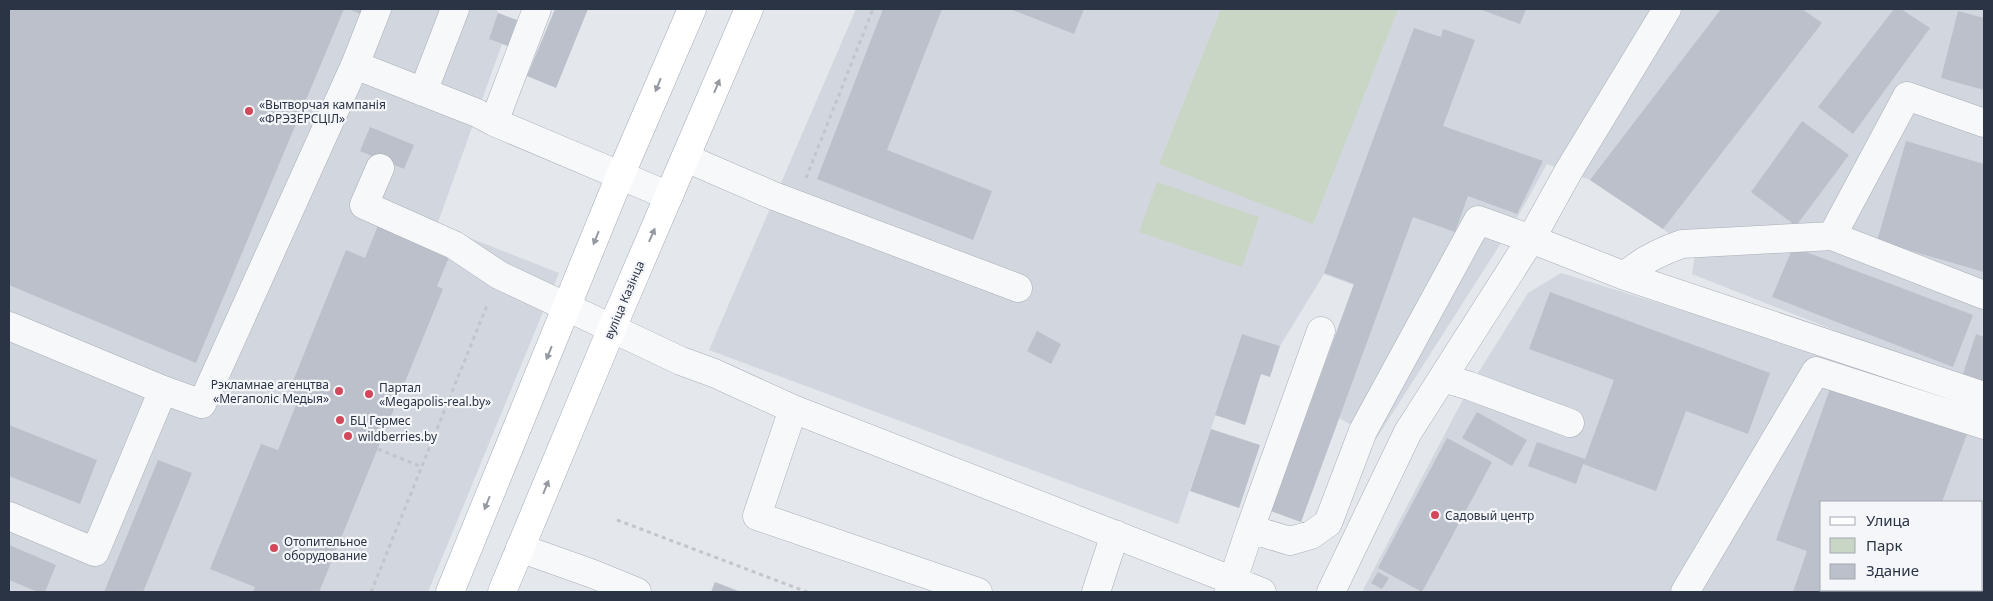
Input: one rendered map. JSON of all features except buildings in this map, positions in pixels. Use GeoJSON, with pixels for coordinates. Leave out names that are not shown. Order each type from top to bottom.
{"type":"FeatureCollection","features":[{"type":"Feature","properties":{"kind":"main road"},"geometry":{"type":"LineString","coordinates":[[450,592],[568,308],[620,176],[692,9]]}},
{"type":"Feature","properties":{"kind":"main road","name":"вуліца Казінца"},"geometry":{"type":"LineString","coordinates":[[502,592],[612,328],[749,9]]}},
{"type":"Feature","properties":{"kind":"street"},"geometry":{"type":"LineString","coordinates":[[9,326],[163,390],[202,404],[355,65],[377,9]]}},
{"type":"Feature","properties":{"kind":"street"},"geometry":{"type":"LineString","coordinates":[[423,92],[455,9]]}},
{"type":"Feature","properties":{"kind":"street"},"geometry":{"type":"LineString","coordinates":[[494,122],[538,9]]}},
{"type":"Feature","properties":{"kind":"street"},"geometry":{"type":"LineString","coordinates":[[1331,592],[1408,432],[1531,239],[1568,172],[1667,9]]}},
{"type":"Feature","properties":{"kind":"street"},"geometry":{"type":"LineString","coordinates":[[355,65],[477,113],[494,122],[669,196]]}},
{"type":"Feature","properties":{"kind":"street"},"geometry":{"type":"LineString","coordinates":[[1832,236],[1907,96],[1984,123]]}},
{"type":"Feature","properties":{"kind":"street"},"geometry":{"type":"LineString","coordinates":[[686,158],[774,196],[1018,288]]}},
{"type":"Feature","properties":{"kind":"street"},"geometry":{"type":"LineString","coordinates":[[380,168],[364,205],[454,244],[499,275],[681,361],[714,373],[793,409],[1114,534],[1231,586],[1262,592]]}},
{"type":"Feature","properties":{"kind":"street"},"geometry":{"type":"LineString","coordinates":[[1250,530],[1290,541],[1311,535],[1328,523],[1362,431],[1478,220],[1624,276],[1984,396]]}},
{"type":"Feature","properties":{"kind":"street"},"geometry":{"type":"LineString","coordinates":[[1624,276],[1632,269],[1668,249],[1682,244],[1832,236],[1984,295]]}},
{"type":"Feature","properties":{"kind":"street"},"geometry":{"type":"LineString","coordinates":[[446,263],[499,275]]}},
{"type":"Feature","properties":{"kind":"street"},"geometry":{"type":"LineString","coordinates":[[1231,586],[1321,332]]}},
{"type":"Feature","properties":{"kind":"street"},"geometry":{"type":"LineString","coordinates":[[1685,592],[1816,371],[1984,425]]}},
{"type":"Feature","properties":{"kind":"street"},"geometry":{"type":"LineString","coordinates":[[1443,378],[1570,423]]}},
{"type":"Feature","properties":{"kind":"street"},"geometry":{"type":"LineString","coordinates":[[9,516],[95,552],[163,390]]}},
{"type":"Feature","properties":{"kind":"street"},"geometry":{"type":"LineString","coordinates":[[793,409],[757,516],[978,592]]}},
{"type":"Feature","properties":{"kind":"street"},"geometry":{"type":"LineString","coordinates":[[1096,592],[1114,534]]}},
{"type":"Feature","properties":{"kind":"street"},"geometry":{"type":"LineString","coordinates":[[520,548],[637,592]]}},
{"type":"Feature","properties":{"kind":"path"},"geometry":{"type":"LineString","coordinates":[[812,163],[873,9]]}},
{"type":"Feature","properties":{"kind":"path"},"geometry":{"type":"LineString","coordinates":[[371,592],[499,275]]}},
{"type":"Feature","properties":{"kind":"path"},"geometry":{"type":"LineString","coordinates":[[378,449],[422,467]]}},
{"type":"Feature","properties":{"kind":"path"},"geometry":{"type":"LineString","coordinates":[[617,520],[807,592]]}},
{"type":"Feature","properties":{"kind":"shaded area"},"geometry":{"type":"Polygon","coordinates":[[[9,9],[497,9],[498,13],[517,20],[508,46],[502,44],[437,225],[559,273],[428,592],[9,592],[9,9]]]}},
{"type":"Feature","properties":{"kind":"shaded area"},"geometry":{"type":"Polygon","coordinates":[[[856,9],[1984,9],[1984,387],[1961,380],[1692,274],[1695,254],[1663,229],[1590,180],[1547,164],[1517,218],[1376,439],[1339,418],[1301,522],[1271,511],[1354,285],[1324,274],[1280,346],[1242,334],[1178,524],[709,350],[856,9]]]}},
{"type":"Feature","properties":{"kind":"shaded area"},"geometry":{"type":"Polygon","coordinates":[[[1561,273],[1869,368],[1984,407],[1984,592],[1362,592],[1470,386],[1528,293],[1561,273]]]}},
{"type":"Feature","properties":{"kind":"green space"},"geometry":{"type":"Polygon","coordinates":[[[1221,9],[1398,9],[1313,224],[1159,164],[1221,9]]]}},
{"type":"Feature","properties":{"kind":"green space"},"geometry":{"type":"Polygon","coordinates":[[[1157,182],[1259,217],[1242,267],[1139,232],[1157,182]]]}},
{"type":"Feature","properties":{"kind":"place","name":"«Вытворчая кампанія «ФРЭЗЕРСЦІЛ»"},"geometry":{"type":"Point","coordinates":[249,111]}},
{"type":"Feature","properties":{"kind":"place","name":"Рэкламнае агенцтва «Мегаполіс Медыя»"},"geometry":{"type":"Point","coordinates":[339,391]}},
{"type":"Feature","properties":{"kind":"place","name":"Партал «Megapolis-real.by»"},"geometry":{"type":"Point","coordinates":[369,394]}},
{"type":"Feature","properties":{"kind":"place","name":"БЦ Гермес"},"geometry":{"type":"Point","coordinates":[340,420]}},
{"type":"Feature","properties":{"kind":"place","name":"wildberries.by"},"geometry":{"type":"Point","coordinates":[348,436]}},
{"type":"Feature","properties":{"kind":"place","name":"Садовый центр"},"geometry":{"type":"Point","coordinates":[1435,515]}},
{"type":"Feature","properties":{"kind":"place","name":"Отопительное оборудование"},"geometry":{"type":"Point","coordinates":[274,548]}}]}
